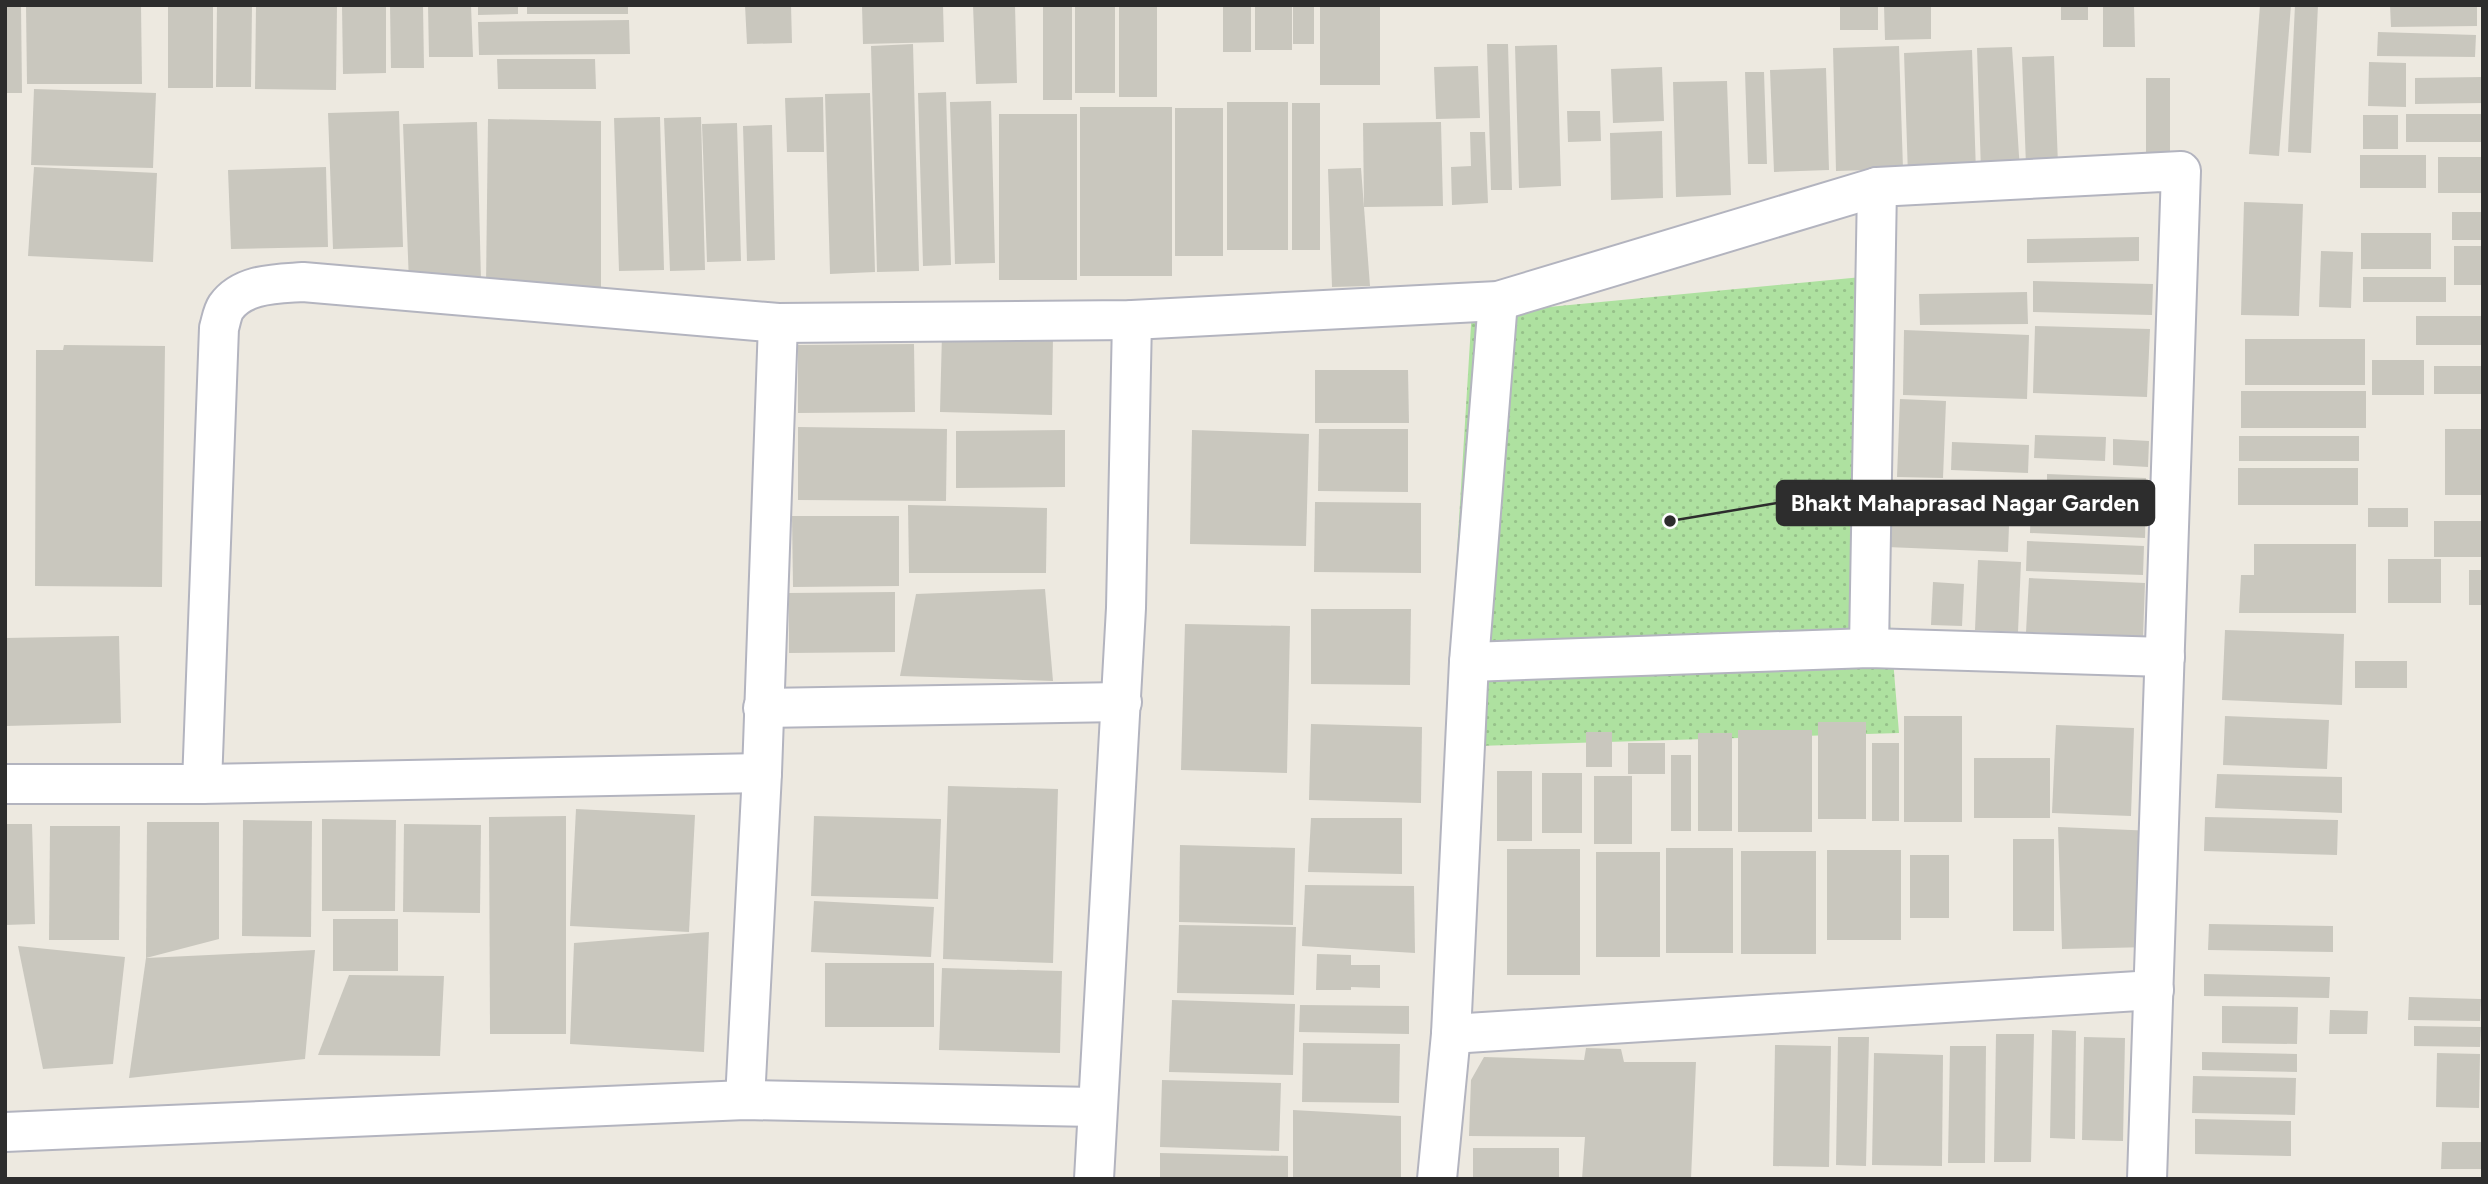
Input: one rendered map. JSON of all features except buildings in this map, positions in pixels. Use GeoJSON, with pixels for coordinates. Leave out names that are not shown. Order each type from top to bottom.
{"type":"FeatureCollection","features":[{"type":"Feature","properties":{"kind":"street"},"geometry":{"type":"LineString","coordinates":[[202,784],[219,328],[226,308],[242,292],[262,286],[303,282],[778,323],[1132,320],[1498,302],[1877,187],[2181,171],[2147,1179]]}},
{"type":"Feature","properties":{"kind":"street"},"geometry":{"type":"LineString","coordinates":[[1869,648],[1877,187]]}},
{"type":"Feature","properties":{"kind":"street"},"geometry":{"type":"LineString","coordinates":[[1437,1179],[1451,1034],[1469,662],[1498,302]]}},
{"type":"Feature","properties":{"kind":"street"},"geometry":{"type":"LineString","coordinates":[[1094,1179],[1122,702],[1132,320]]}},
{"type":"Feature","properties":{"kind":"street"},"geometry":{"type":"LineString","coordinates":[[745,1100],[762,773],[778,323]]}},
{"type":"Feature","properties":{"kind":"street"},"geometry":{"type":"LineString","coordinates":[[1469,662],[1869,648],[2165,657]]}},
{"type":"Feature","properties":{"kind":"street"},"geometry":{"type":"LineString","coordinates":[[763,708],[1122,702]]}},
{"type":"Feature","properties":{"kind":"street"},"geometry":{"type":"LineString","coordinates":[[5,784],[202,784],[762,773]]}},
{"type":"Feature","properties":{"kind":"street"},"geometry":{"type":"LineString","coordinates":[[1451,1034],[2154,990]]}},
{"type":"Feature","properties":{"kind":"street"},"geometry":{"type":"LineString","coordinates":[[5,1132],[745,1100],[1097,1107]]}},
{"type":"Feature","properties":{"kind":"green space"},"geometry":{"type":"Polygon","coordinates":[[[1862,277],[1899,733],[1445,747],[1472,309],[1528,309],[1862,277]]]}},
{"type":"Feature","properties":{"kind":"place","name":"Bhakt Mahaprasad Nagar Garden"},"geometry":{"type":"Point","coordinates":[1670,521]}}]}
